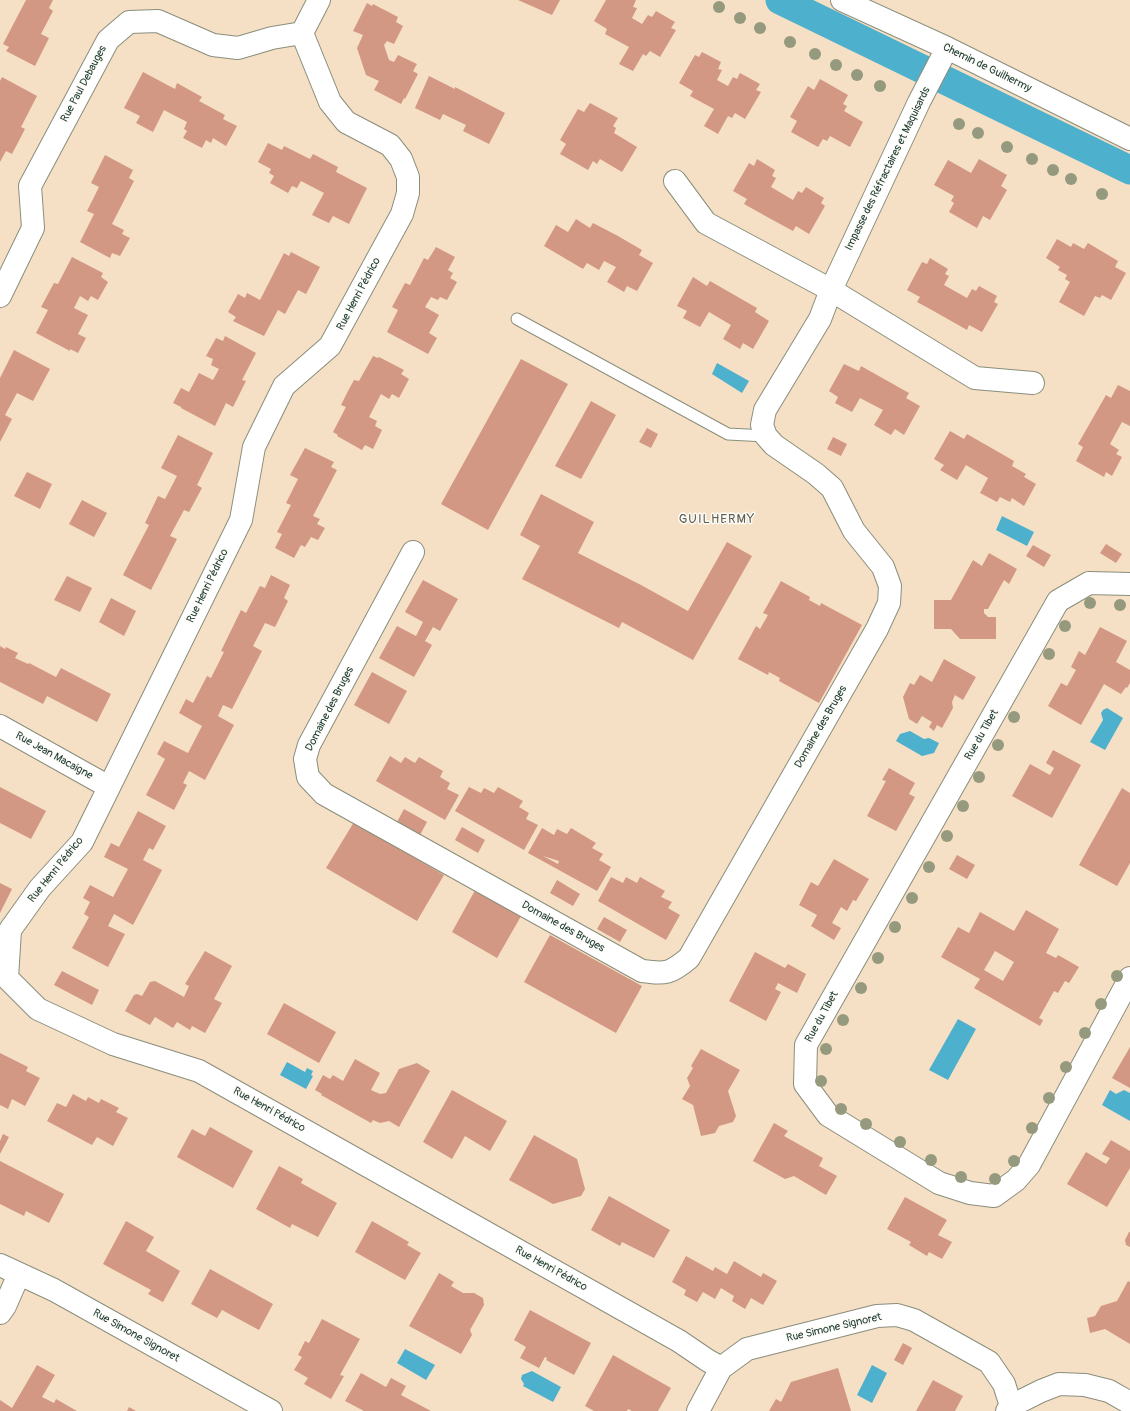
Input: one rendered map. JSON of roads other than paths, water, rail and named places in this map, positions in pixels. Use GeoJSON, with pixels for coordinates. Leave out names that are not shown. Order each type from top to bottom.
{"type":"FeatureCollection","features":[{"type":"Feature","properties":{"kind":"street"},"geometry":{"type":"LineString","coordinates":[[302,33],[319,0]]}},
{"type":"Feature","properties":{"kind":"street","name":"Chemin de Guilhermy"},"geometry":{"type":"LineString","coordinates":[[842,0],[942,57],[1130,139]]}},
{"type":"Feature","properties":{"kind":"street","name":"Rue Paul Debauges"},"geometry":{"type":"LineString","coordinates":[[0,296],[34,228],[30,186],[108,40],[129,22],[158,20],[213,45],[238,48],[272,38],[302,33]]}},
{"type":"Feature","properties":{"kind":"street","name":"Rue Henri Pédrico"},"geometry":{"type":"LineString","coordinates":[[302,33],[330,102],[346,122],[390,146],[401,158],[408,177],[408,194],[402,214],[330,346],[284,386],[254,447],[241,520],[82,842],[40,888],[10,930],[7,978],[38,1008],[113,1044],[199,1071],[679,1341],[721,1368]]}},
{"type":"Feature","properties":{"kind":"street","name":"Impasse des Réfractaires et Maquisards"},"geometry":{"type":"LineString","coordinates":[[766,436],[762,425],[766,410],[820,319],[831,290],[919,102],[942,57]]}},
{"type":"Feature","properties":{"kind":"street"},"geometry":{"type":"LineString","coordinates":[[675,181],[706,223],[831,290],[975,378],[1033,383]]}},
{"type":"Feature","properties":{"kind":"street","name":"Domaine des Bruges"},"geometry":{"type":"LineString","coordinates":[[413,552],[309,745],[305,759],[308,777],[324,794],[642,971],[662,973],[677,968],[689,958],[877,629],[889,603],[890,586],[883,567],[854,531],[832,488],[816,474],[774,445],[766,436]]}},
{"type":"Feature","properties":{"kind":"street","name":"Rue du Tibet"},"geometry":{"type":"LineString","coordinates":[[1130,584],[1089,583],[1058,600],[806,1045],[806,1084],[828,1115],[939,1183],[970,1193],[994,1196],[1016,1180],[1029,1165],[1130,978]]}},
{"type":"Feature","properties":{"kind":"street","name":"Rue Jean Macaigne"},"geometry":{"type":"LineString","coordinates":[[0,726],[109,787]]}},
{"type":"Feature","properties":{"kind":"street"},"geometry":{"type":"LineString","coordinates":[[0,1313],[5,1306],[10,1269]]}},
{"type":"Feature","properties":{"kind":"street","name":"Rue Simone Signoret"},"geometry":{"type":"LineString","coordinates":[[10,1269],[54,1290],[271,1411]]}},
{"type":"Feature","properties":{"kind":"street","name":"Rue Simone Signoret"},"geometry":{"type":"LineString","coordinates":[[698,1411],[721,1368],[747,1349],[877,1316],[897,1315],[914,1320],[989,1362],[1004,1384],[1009,1409]]}},
{"type":"Feature","properties":{"kind":"street"},"geometry":{"type":"LineString","coordinates":[[1009,1409],[1041,1391],[1059,1384],[1085,1385],[1109,1391],[1130,1403]]}},
{"type":"Feature","properties":{"kind":"lane"},"geometry":{"type":"LineString","coordinates":[[517,319],[728,434],[766,436]]}},
{"type":"Feature","properties":{"kind":"water"},"geometry":{"type":"Polygon","coordinates":[[[717,363],[749,381],[742,393],[712,374],[717,363]]]}},
{"type":"Feature","properties":{"kind":"water"},"geometry":{"type":"Polygon","coordinates":[[[1002,516],[1034,532],[1027,546],[996,530],[1002,516]]]}},
{"type":"Feature","properties":{"kind":"water"},"geometry":{"type":"Polygon","coordinates":[[[1107,708],[1123,718],[1105,750],[1090,742],[1103,720],[1101,713],[1107,708]]]}},
{"type":"Feature","properties":{"kind":"water"},"geometry":{"type":"Polygon","coordinates":[[[910,731],[924,739],[929,738],[939,743],[934,753],[922,756],[896,741],[900,734],[910,731]]]}},
{"type":"Feature","properties":{"kind":"water"},"geometry":{"type":"Polygon","coordinates":[[[958,1019],[976,1029],[948,1080],[929,1070],[958,1019]]]}},
{"type":"Feature","properties":{"kind":"water"},"geometry":{"type":"Polygon","coordinates":[[[287,1062],[305,1072],[307,1068],[313,1071],[311,1075],[313,1076],[306,1089],[280,1075],[287,1062]]]}},
{"type":"Feature","properties":{"kind":"water"},"geometry":{"type":"Polygon","coordinates":[[[1110,1090],[1116,1094],[1124,1090],[1130,1093],[1130,1121],[1102,1105],[1110,1090]]]}},
{"type":"Feature","properties":{"kind":"water"},"geometry":{"type":"Polygon","coordinates":[[[405,1349],[435,1365],[426,1380],[397,1363],[405,1349]]]}},
{"type":"Feature","properties":{"kind":"water"},"geometry":{"type":"Polygon","coordinates":[[[872,1365],[887,1373],[872,1403],[857,1395],[872,1365]]]}},
{"type":"Feature","properties":{"kind":"water"},"geometry":{"type":"Polygon","coordinates":[[[532,1371],[561,1387],[553,1402],[523,1386],[524,1384],[521,1379],[522,1375],[532,1371]]]}},
{"type":"Feature","properties":{"kind":"waterway"},"geometry":{"type":"LineString","coordinates":[[780,0],[1130,170]]}},
{"type":"Feature","properties":{"kind":"district","name":"GUILHERMY"},"geometry":{"type":"Point","coordinates":[717,520]}}]}
